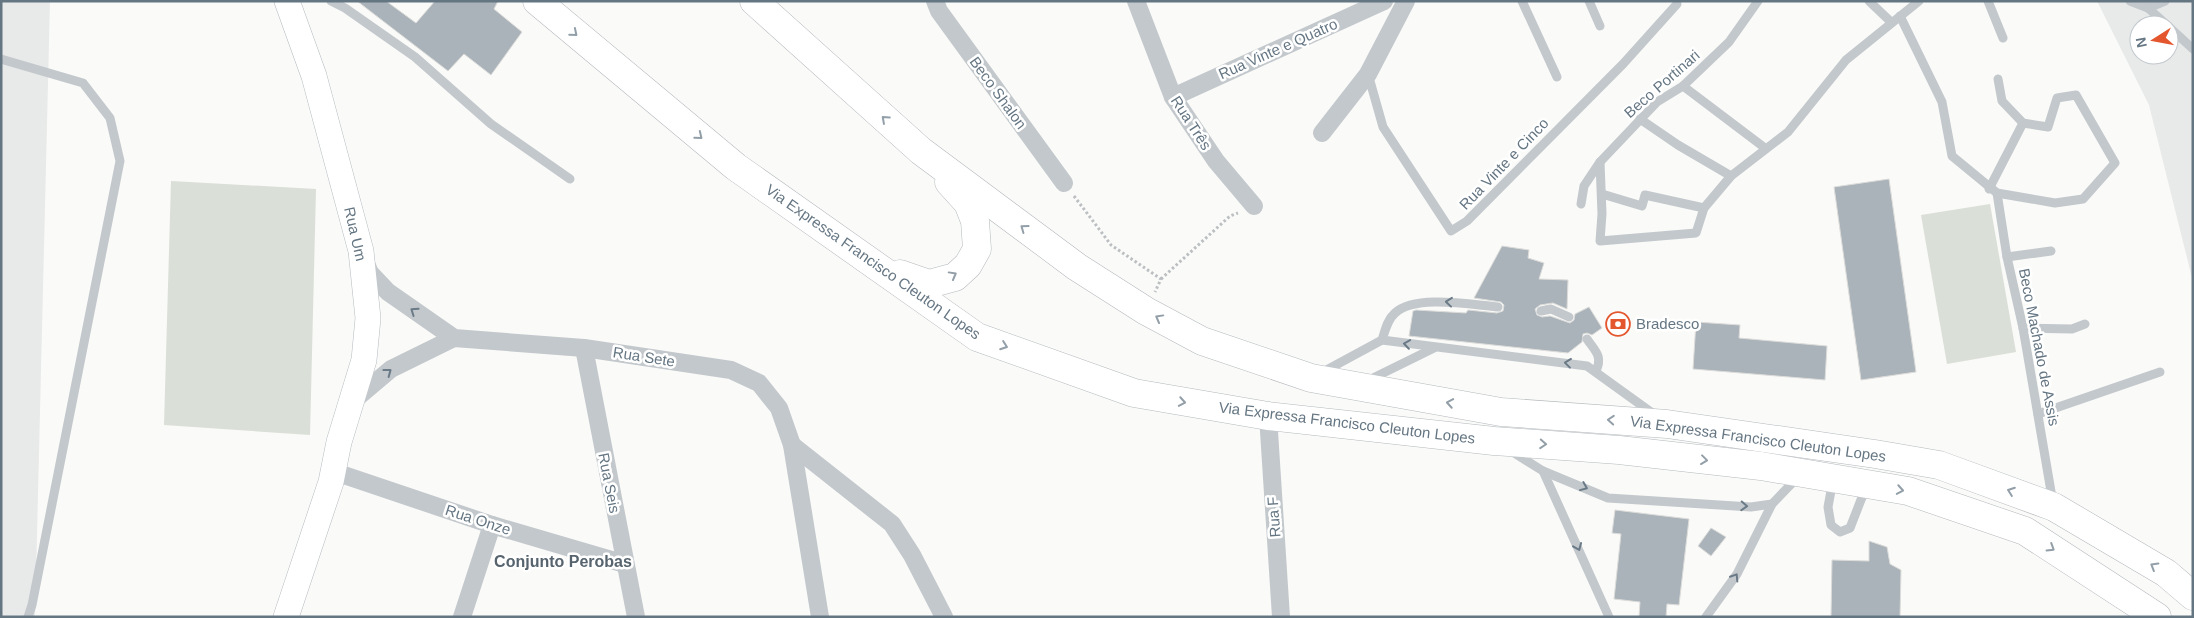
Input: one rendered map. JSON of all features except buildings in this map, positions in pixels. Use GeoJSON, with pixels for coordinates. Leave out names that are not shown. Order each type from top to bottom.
{"type":"FeatureCollection","features":[{"type":"Feature","properties":{"kind":"highway","name":"Via Expressa Francisco Cleuton Lopes"},"geometry":{"type":"LineString","coordinates":[[536,1],[736,167],[977,336],[1134,393],[1268,416],[1494,441],[1619,450],[1803,472],[1908,491],[2025,531],[2157,617]]}},
{"type":"Feature","properties":{"kind":"highway","name":"Via Expressa Francisco Cleuton Lopes"},"geometry":{"type":"LineString","coordinates":[[754,1],[921,152],[1077,267],[1146,311],[1202,341],[1311,378],[1501,412],[1668,424],[1939,465],[2054,506],[2166,573],[2193,596]]}},
{"type":"Feature","properties":{"kind":"highway"},"geometry":{"type":"LineString","coordinates":[[875,265],[929,284],[955,277],[968,265],[977,250],[974,221],[968,203],[921,152]]}},
{"type":"Feature","properties":{"kind":"street","name":"Rua Um"},"geometry":{"type":"LineString","coordinates":[[286,617],[331,482],[332,471],[350,403],[364,360],[368,318],[361,251],[314,76],[287,1]]}},
{"type":"Feature","properties":{"kind":"street","name":"Beco Shalon"},"geometry":{"type":"LineString","coordinates":[[935,1],[939,11],[1064,183]]}},
{"type":"Feature","properties":{"kind":"street","name":"Rua Vinte e Quatro"},"geometry":{"type":"LineString","coordinates":[[1173,97],[1384,1]]}},
{"type":"Feature","properties":{"kind":"street"},"geometry":{"type":"LineString","coordinates":[[1322,132],[1368,74],[1406,1]]}},
{"type":"Feature","properties":{"kind":"street","name":"Rua Três"},"geometry":{"type":"LineString","coordinates":[[1140,2],[1173,97],[1216,161],[1254,206]]}},
{"type":"Feature","properties":{"kind":"street"},"geometry":{"type":"LineString","coordinates":[[350,403],[391,369],[454,338],[388,292],[370,273],[361,251]]}},
{"type":"Feature","properties":{"kind":"street","name":"Rua Sete"},"geometry":{"type":"LineString","coordinates":[[454,338],[584,348],[730,370],[759,383],[779,408],[792,444],[820,617]]}},
{"type":"Feature","properties":{"kind":"street","name":"Rua Seis"},"geometry":{"type":"LineString","coordinates":[[584,348],[636,617]]}},
{"type":"Feature","properties":{"kind":"street","name":"Rua F"},"geometry":{"type":"LineString","coordinates":[[1268,416],[1281,617]]}},
{"type":"Feature","properties":{"kind":"street"},"geometry":{"type":"LineString","coordinates":[[792,444],[892,524],[912,555],[944,617]]}},
{"type":"Feature","properties":{"kind":"street","name":"Rua Um"},"geometry":{"type":"LineString","coordinates":[[277,617],[322,478],[332,471]]}},
{"type":"Feature","properties":{"kind":"street","name":"Rua Onze"},"geometry":{"type":"LineString","coordinates":[[332,471],[492,525],[625,564]]}},
{"type":"Feature","properties":{"kind":"street"},"geometry":{"type":"LineString","coordinates":[[462,617],[492,525]]}},
{"type":"Feature","properties":{"kind":"lane"},"geometry":{"type":"LineString","coordinates":[[331,1],[345,8],[416,57],[491,124],[570,179]]}},
{"type":"Feature","properties":{"kind":"lane"},"geometry":{"type":"LineString","coordinates":[[1522,1],[1557,77]]}},
{"type":"Feature","properties":{"kind":"lane"},"geometry":{"type":"LineString","coordinates":[[1589,1],[1600,26]]}},
{"type":"Feature","properties":{"kind":"lane","name":"Beco Portinari"},"geometry":{"type":"LineString","coordinates":[[1582,204],[1584,186],[1600,162],[1657,102],[1683,86],[1729,42],[1758,1]]}},
{"type":"Feature","properties":{"kind":"lane"},"geometry":{"type":"LineString","coordinates":[[1869,1],[1892,22]]}},
{"type":"Feature","properties":{"kind":"lane"},"geometry":{"type":"LineString","coordinates":[[1600,162],[1602,194],[1600,241],[1696,233],[1704,208],[1731,176],[1788,132],[1846,60],[1919,1]]}},
{"type":"Feature","properties":{"kind":"lane"},"geometry":{"type":"LineString","coordinates":[[1988,1],[2003,38]]}},
{"type":"Feature","properties":{"kind":"lane"},"geometry":{"type":"LineString","coordinates":[[2130,1],[2147,4],[2165,1]]}},
{"type":"Feature","properties":{"kind":"lane","name":"Rua Vinte e Cinco"},"geometry":{"type":"LineString","coordinates":[[1368,74],[1383,128],[1451,231],[1468,221],[1623,64],[1678,4]]}},
{"type":"Feature","properties":{"kind":"lane"},"geometry":{"type":"LineString","coordinates":[[2147,4],[2158,15]]}},
{"type":"Feature","properties":{"kind":"lane"},"geometry":{"type":"LineString","coordinates":[[1900,16],[1942,102],[1952,156],[1993,191],[2055,203],[2083,198],[2115,163],[2076,95],[2057,98],[2048,127],[2023,123],[2002,100],[1998,79]]}},
{"type":"Feature","properties":{"kind":"lane"},"geometry":{"type":"LineString","coordinates":[[2179,36],[2193,48]]}},
{"type":"Feature","properties":{"kind":"lane"},"geometry":{"type":"LineString","coordinates":[[1,58],[83,83],[110,118],[120,161],[32,605],[28,617]]}},
{"type":"Feature","properties":{"kind":"lane"},"geometry":{"type":"LineString","coordinates":[[1683,86],[1765,148]]}},
{"type":"Feature","properties":{"kind":"lane"},"geometry":{"type":"LineString","coordinates":[[1640,119],[1678,145],[1731,176]]}},
{"type":"Feature","properties":{"kind":"lane"},"geometry":{"type":"LineString","coordinates":[[1993,191],[2023,123]]}},
{"type":"Feature","properties":{"kind":"lane","name":"Beco Machado de Assis"},"geometry":{"type":"LineString","coordinates":[[1993,191],[2023,328],[2054,506]]}},
{"type":"Feature","properties":{"kind":"lane"},"geometry":{"type":"LineString","coordinates":[[1602,194],[1642,206],[1645,195],[1704,208]]}},
{"type":"Feature","properties":{"kind":"lane"},"geometry":{"type":"LineString","coordinates":[[2007,257],[2051,252]]}},
{"type":"Feature","properties":{"kind":"lane"},"geometry":{"type":"LineString","coordinates":[[1382,340],[1390,319],[1397,311],[1416,304],[1441,301],[1498,307]]}},
{"type":"Feature","properties":{"kind":"lane"},"geometry":{"type":"LineString","coordinates":[[1541,312],[1551,309],[1569,317]]}},
{"type":"Feature","properties":{"kind":"lane"},"geometry":{"type":"LineString","coordinates":[[2023,328],[2072,329],[2085,324]]}},
{"type":"Feature","properties":{"kind":"lane"},"geometry":{"type":"LineString","coordinates":[[1586,339],[1599,356],[1600,362],[1596,371]]}},
{"type":"Feature","properties":{"kind":"lane"},"geometry":{"type":"LineString","coordinates":[[1311,378],[1382,340],[1587,366],[1668,424]]}},
{"type":"Feature","properties":{"kind":"lane"},"geometry":{"type":"LineString","coordinates":[[1355,386],[1434,348]]}},
{"type":"Feature","properties":{"kind":"lane"},"geometry":{"type":"LineString","coordinates":[[2038,414],[2160,372]]}},
{"type":"Feature","properties":{"kind":"lane"},"geometry":{"type":"LineString","coordinates":[[1494,441],[1544,471],[1608,498],[1751,507],[1772,504]]}},
{"type":"Feature","properties":{"kind":"lane"},"geometry":{"type":"LineString","coordinates":[[1544,471],[1609,617]]}},
{"type":"Feature","properties":{"kind":"lane"},"geometry":{"type":"LineString","coordinates":[[1706,617],[1737,574],[1772,504],[1803,472]]}},
{"type":"Feature","properties":{"kind":"lane"},"geometry":{"type":"LineString","coordinates":[[1834,478],[1828,507],[1830,525],[1840,532],[1850,528],[1867,484]]}},
{"type":"Feature","properties":{"kind":"path"},"geometry":{"type":"LineString","coordinates":[[1064,183],[1111,245],[1161,279]]}},
{"type":"Feature","properties":{"kind":"path"},"geometry":{"type":"LineString","coordinates":[[1146,311],[1161,279],[1230,216],[1254,206]]}},
{"type":"Feature","properties":{"kind":"shaded area"},"geometry":{"type":"Polygon","coordinates":[[[1,1],[50,1],[35,617],[1,617],[1,1]]]}},
{"type":"Feature","properties":{"kind":"shaded area"},"geometry":{"type":"Polygon","coordinates":[[[2097,1],[2193,1],[2193,282],[2149,105],[2129,65],[2097,1]]]}},
{"type":"Feature","properties":{"kind":"shaded area"},"geometry":{"type":"Polygon","coordinates":[[[171,181],[316,189],[310,435],[164,425],[171,181]]]}},
{"type":"Feature","properties":{"kind":"shaded area"},"geometry":{"type":"Polygon","coordinates":[[[1990,204],[2016,352],[1947,364],[1921,215],[1990,204]]]}},
{"type":"Feature","properties":{"kind":"place","name":"Bradesco"},"geometry":{"type":"Point","coordinates":[1618,324]}},
{"type":"Feature","properties":{"kind":"district","name":"Conjunto Perobas"},"geometry":{"type":"Point","coordinates":[563,561]}}]}
